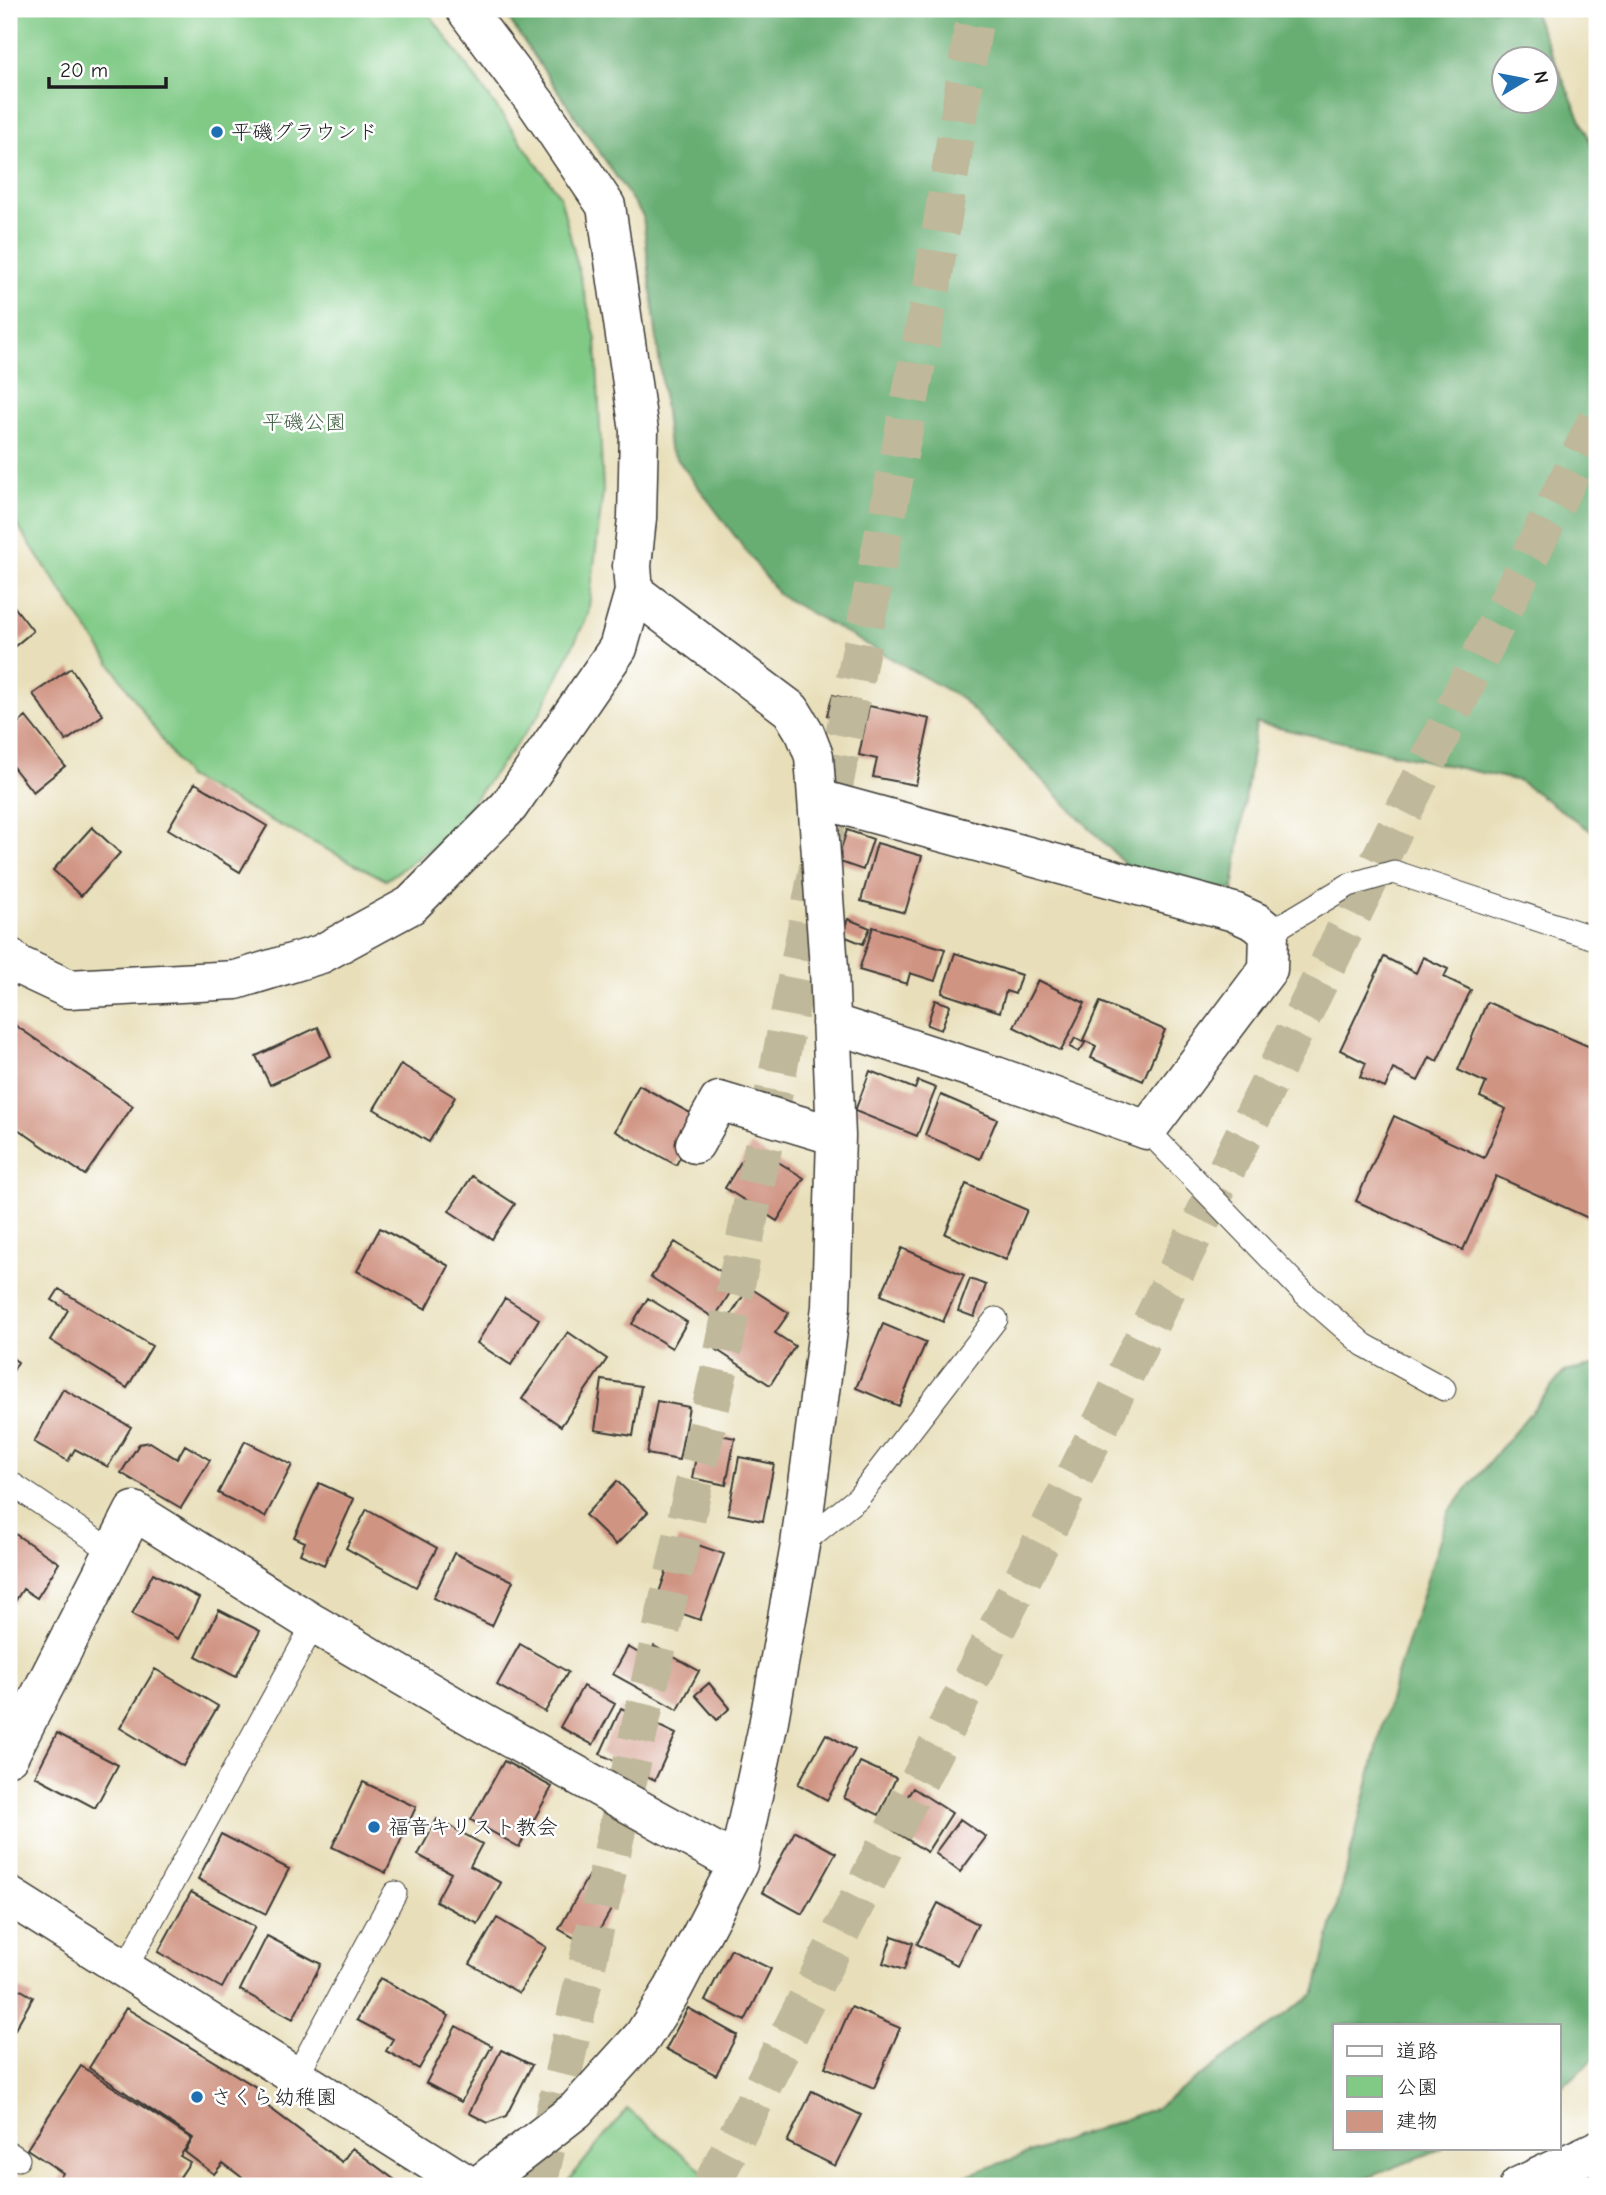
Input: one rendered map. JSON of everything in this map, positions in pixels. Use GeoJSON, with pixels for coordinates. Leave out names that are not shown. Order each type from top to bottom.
{"type":"FeatureCollection","features":[{"type":"Feature","properties":{"kind":"street"},"geometry":{"type":"LineString","coordinates":[[9,957],[18,965],[69,989],[236,980],[321,954],[411,905],[509,806],[618,648],[634,592],[632,566],[637,518],[639,431],[606,206],[539,107],[465,9]]}},
{"type":"Feature","properties":{"kind":"street"},"geometry":{"type":"LineString","coordinates":[[478,2186],[576,2110],[643,2036],[673,1989],[738,1864],[768,1726],[800,1545],[831,1307],[836,1136],[819,799],[814,756],[805,733],[791,710],[634,592]]}},
{"type":"Feature","properties":{"kind":"street"},"geometry":{"type":"LineString","coordinates":[[819,799],[1234,912],[1256,922],[1269,933],[1268,969],[1147,1130],[996,1076],[831,1023]]}},
{"type":"Feature","properties":{"kind":"street"},"geometry":{"type":"LineString","coordinates":[[695,1144],[719,1101],[836,1136]]}},
{"type":"Feature","properties":{"kind":"street"},"geometry":{"type":"LineString","coordinates":[[9,1756],[134,1511],[314,1623],[481,1722],[738,1864]]}},
{"type":"Feature","properties":{"kind":"street"},"geometry":{"type":"LineString","coordinates":[[9,1896],[126,1967],[470,2186]]}},
{"type":"Feature","properties":{"kind":"street"},"geometry":{"type":"LineString","coordinates":[[1519,2186],[1597,2150]]}},
{"type":"Feature","properties":{"kind":"lane"},"geometry":{"type":"LineString","coordinates":[[1269,933],[1349,885],[1394,872],[1597,939]]}},
{"type":"Feature","properties":{"kind":"lane"},"geometry":{"type":"LineString","coordinates":[[1147,1130],[1303,1292],[1364,1345],[1444,1389]]}},
{"type":"Feature","properties":{"kind":"lane"},"geometry":{"type":"LineString","coordinates":[[800,1545],[858,1498],[996,1319]]}},
{"type":"Feature","properties":{"kind":"lane"},"geometry":{"type":"LineString","coordinates":[[9,1482],[113,1552]]}},
{"type":"Feature","properties":{"kind":"lane"},"geometry":{"type":"LineString","coordinates":[[126,1967],[314,1623]]}},
{"type":"Feature","properties":{"kind":"lane"},"geometry":{"type":"LineString","coordinates":[[296,2077],[396,1893]]}},
{"type":"Feature","properties":{"kind":"green space","name":"平磯公園"},"geometry":{"type":"Polygon","coordinates":[[[9,9],[426,9],[560,196],[596,339],[603,492],[588,615],[539,715],[443,840],[386,880],[187,777],[9,513],[9,9]]]}},
{"type":"Feature","properties":{"kind":"green space"},"geometry":{"type":"Polygon","coordinates":[[[502,9],[1532,9],[1548,46],[1490,46],[1490,116],[1560,116],[1560,73],[1597,157],[1597,835],[1519,781],[1256,723],[1233,890],[1135,874],[961,698],[779,595],[669,448],[643,216],[502,9]]]}},
{"type":"Feature","properties":{"kind":"green space"},"geometry":{"type":"Polygon","coordinates":[[[1597,1365],[1597,2056],[1560,2088],[1560,2024],[1333,2024],[1333,2150],[1438,2150],[1347,2186],[936,2186],[1156,2108],[1315,1993],[1391,1693],[1449,1511],[1564,1372],[1597,1365]]]}},
{"type":"Feature","properties":{"kind":"green space"},"geometry":{"type":"Polygon","coordinates":[[[627,2109],[720,2185],[720,2186],[564,2186],[627,2109]]]}},
{"type":"Feature","properties":{"kind":"building"},"geometry":{"type":"Polygon","coordinates":[[[9,600],[33,631],[9,651],[9,600]]]}},
{"type":"Feature","properties":{"kind":"building"},"geometry":{"type":"Polygon","coordinates":[[[71,668],[103,715],[66,741],[33,694],[71,668]]]}},
{"type":"Feature","properties":{"kind":"building"},"geometry":{"type":"Polygon","coordinates":[[[833,695],[860,702],[853,723],[827,715],[833,695]]]}},
{"type":"Feature","properties":{"kind":"building"},"geometry":{"type":"Polygon","coordinates":[[[869,706],[930,719],[916,785],[873,777],[877,759],[859,755],[869,706]]]}},
{"type":"Feature","properties":{"kind":"building"},"geometry":{"type":"Polygon","coordinates":[[[26,717],[65,766],[33,792],[9,762],[9,731],[26,717]]]}},
{"type":"Feature","properties":{"kind":"building"},"geometry":{"type":"Polygon","coordinates":[[[195,783],[267,826],[240,872],[168,829],[195,783]]]}},
{"type":"Feature","properties":{"kind":"building"},"geometry":{"type":"Polygon","coordinates":[[[92,827],[120,853],[81,896],[53,870],[92,827]]]}},
{"type":"Feature","properties":{"kind":"building"},"geometry":{"type":"Polygon","coordinates":[[[847,830],[873,839],[863,870],[837,861],[847,830]]]}},
{"type":"Feature","properties":{"kind":"building"},"geometry":{"type":"Polygon","coordinates":[[[877,843],[922,856],[905,913],[861,901],[877,843]]]}},
{"type":"Feature","properties":{"kind":"building"},"geometry":{"type":"Polygon","coordinates":[[[848,919],[870,928],[863,944],[841,935],[848,919]]]}},
{"type":"Feature","properties":{"kind":"building"},"geometry":{"type":"Polygon","coordinates":[[[873,927],[945,949],[935,981],[910,973],[907,984],[859,970],[873,927]]]}},
{"type":"Feature","properties":{"kind":"building"},"geometry":{"type":"Polygon","coordinates":[[[955,953],[1021,975],[1015,994],[1006,991],[1000,1012],[942,993],[955,953]]]}},
{"type":"Feature","properties":{"kind":"building"},"geometry":{"type":"Polygon","coordinates":[[[1384,957],[1416,973],[1423,957],[1448,969],[1444,977],[1471,990],[1437,1061],[1430,1057],[1418,1081],[1393,1069],[1385,1088],[1360,1077],[1366,1063],[1340,1050],[1384,957]]]}},
{"type":"Feature","properties":{"kind":"building"},"geometry":{"type":"Polygon","coordinates":[[[1038,980],[1085,1003],[1061,1051],[1014,1027],[1038,980]]]}},
{"type":"Feature","properties":{"kind":"building"},"geometry":{"type":"Polygon","coordinates":[[[935,1000],[950,1005],[941,1030],[927,1025],[935,1000]]]}},
{"type":"Feature","properties":{"kind":"building"},"geometry":{"type":"Polygon","coordinates":[[[1100,1002],[1165,1030],[1143,1081],[1091,1058],[1096,1046],[1083,1040],[1100,1002]]]}},
{"type":"Feature","properties":{"kind":"building"},"geometry":{"type":"Polygon","coordinates":[[[1487,1002],[1597,1050],[1597,1222],[1496,1176],[1463,1250],[1356,1201],[1394,1116],[1484,1158],[1506,1109],[1480,1097],[1486,1083],[1458,1070],[1487,1002]]]}},
{"type":"Feature","properties":{"kind":"building"},"geometry":{"type":"Polygon","coordinates":[[[9,1021],[133,1106],[85,1175],[9,1123],[9,1021]]]}},
{"type":"Feature","properties":{"kind":"building"},"geometry":{"type":"Polygon","coordinates":[[[318,1027],[331,1056],[270,1085],[256,1056],[318,1027]]]}},
{"type":"Feature","properties":{"kind":"building"},"geometry":{"type":"Polygon","coordinates":[[[1075,1038],[1085,1043],[1079,1052],[1070,1047],[1075,1038]]]}},
{"type":"Feature","properties":{"kind":"building"},"geometry":{"type":"Polygon","coordinates":[[[401,1064],[455,1097],[429,1142],[374,1109],[401,1064]]]}},
{"type":"Feature","properties":{"kind":"building"},"geometry":{"type":"Polygon","coordinates":[[[870,1071],[915,1089],[918,1081],[936,1088],[917,1136],[855,1111],[870,1071]]]}},
{"type":"Feature","properties":{"kind":"building"},"geometry":{"type":"Polygon","coordinates":[[[639,1085],[701,1119],[676,1165],[615,1131],[639,1085]]]}},
{"type":"Feature","properties":{"kind":"building"},"geometry":{"type":"Polygon","coordinates":[[[941,1095],[997,1119],[980,1159],[925,1135],[941,1095]]]}},
{"type":"Feature","properties":{"kind":"building"},"geometry":{"type":"Polygon","coordinates":[[[751,1145],[804,1178],[777,1221],[725,1188],[751,1145]]]}},
{"type":"Feature","properties":{"kind":"building"},"geometry":{"type":"Polygon","coordinates":[[[472,1176],[515,1204],[492,1239],[449,1211],[472,1176]]]}},
{"type":"Feature","properties":{"kind":"building"},"geometry":{"type":"Polygon","coordinates":[[[966,1184],[1027,1210],[1006,1260],[945,1234],[966,1184]]]}},
{"type":"Feature","properties":{"kind":"building"},"geometry":{"type":"Polygon","coordinates":[[[380,1228],[449,1266],[426,1309],[357,1271],[380,1228]]]}},
{"type":"Feature","properties":{"kind":"building"},"geometry":{"type":"Polygon","coordinates":[[[675,1242],[737,1282],[714,1318],[651,1277],[675,1242]]]}},
{"type":"Feature","properties":{"kind":"building"},"geometry":{"type":"Polygon","coordinates":[[[902,1248],[964,1275],[943,1322],[881,1295],[902,1248]]]}},
{"type":"Feature","properties":{"kind":"building"},"geometry":{"type":"Polygon","coordinates":[[[970,1279],[986,1285],[974,1317],[958,1311],[970,1279]]]}},
{"type":"Feature","properties":{"kind":"building"},"geometry":{"type":"Polygon","coordinates":[[[749,1287],[789,1313],[775,1333],[795,1346],[770,1385],[711,1346],[749,1287]]]}},
{"type":"Feature","properties":{"kind":"building"},"geometry":{"type":"Polygon","coordinates":[[[59,1289],[152,1346],[127,1388],[50,1340],[68,1310],[52,1300],[59,1289]]]}},
{"type":"Feature","properties":{"kind":"building"},"geometry":{"type":"Polygon","coordinates":[[[505,1298],[539,1319],[511,1365],[477,1343],[505,1298]]]}},
{"type":"Feature","properties":{"kind":"building"},"geometry":{"type":"Polygon","coordinates":[[[648,1298],[687,1322],[672,1348],[632,1324],[648,1298]]]}},
{"type":"Feature","properties":{"kind":"building"},"geometry":{"type":"Polygon","coordinates":[[[883,1324],[926,1342],[899,1406],[856,1388],[883,1324]]]}},
{"type":"Feature","properties":{"kind":"building"},"geometry":{"type":"Polygon","coordinates":[[[568,1332],[607,1359],[561,1426],[522,1399],[568,1332]]]}},
{"type":"Feature","properties":{"kind":"building"},"geometry":{"type":"Polygon","coordinates":[[[9,1356],[18,1362],[9,1378],[9,1356]]]}},
{"type":"Feature","properties":{"kind":"building"},"geometry":{"type":"Polygon","coordinates":[[[602,1380],[641,1386],[633,1436],[595,1430],[602,1380]]]}},
{"type":"Feature","properties":{"kind":"building"},"geometry":{"type":"Polygon","coordinates":[[[63,1389],[131,1427],[108,1467],[75,1449],[68,1461],[34,1442],[63,1389]]]}},
{"type":"Feature","properties":{"kind":"building"},"geometry":{"type":"Polygon","coordinates":[[[657,1401],[689,1407],[679,1460],[647,1454],[657,1401]]]}},
{"type":"Feature","properties":{"kind":"building"},"geometry":{"type":"Polygon","coordinates":[[[701,1431],[735,1438],[726,1485],[692,1478],[701,1431]]]}},
{"type":"Feature","properties":{"kind":"building"},"geometry":{"type":"Polygon","coordinates":[[[245,1441],[292,1465],[265,1517],[218,1493],[245,1441]]]}},
{"type":"Feature","properties":{"kind":"building"},"geometry":{"type":"Polygon","coordinates":[[[150,1442],[177,1459],[185,1445],[210,1460],[181,1508],[121,1473],[139,1444],[150,1442]]]}},
{"type":"Feature","properties":{"kind":"building"},"geometry":{"type":"Polygon","coordinates":[[[739,1457],[774,1464],[763,1521],[728,1514],[739,1457]]]}},
{"type":"Feature","properties":{"kind":"building"},"geometry":{"type":"Polygon","coordinates":[[[617,1481],[648,1512],[616,1545],[585,1515],[617,1481]]]}},
{"type":"Feature","properties":{"kind":"building"},"geometry":{"type":"Polygon","coordinates":[[[319,1483],[354,1499],[324,1565],[300,1554],[305,1542],[294,1537],[319,1483]]]}},
{"type":"Feature","properties":{"kind":"building"},"geometry":{"type":"Polygon","coordinates":[[[367,1509],[437,1548],[416,1587],[346,1548],[367,1509]]]}},
{"type":"Feature","properties":{"kind":"building"},"geometry":{"type":"Polygon","coordinates":[[[9,1530],[59,1563],[37,1598],[23,1589],[14,1603],[9,1600],[9,1530]]]}},
{"type":"Feature","properties":{"kind":"building"},"geometry":{"type":"Polygon","coordinates":[[[678,1538],[724,1554],[700,1620],[655,1604],[678,1538]]]}},
{"type":"Feature","properties":{"kind":"building"},"geometry":{"type":"Polygon","coordinates":[[[454,1553],[513,1581],[492,1626],[433,1598],[454,1553]]]}},
{"type":"Feature","properties":{"kind":"building"},"geometry":{"type":"Polygon","coordinates":[[[153,1573],[199,1598],[178,1639],[132,1614],[153,1573]]]}},
{"type":"Feature","properties":{"kind":"building"},"geometry":{"type":"Polygon","coordinates":[[[219,1610],[260,1631],[236,1677],[196,1656],[219,1610]]]}},
{"type":"Feature","properties":{"kind":"building"},"geometry":{"type":"Polygon","coordinates":[[[520,1644],[568,1672],[545,1712],[497,1685],[520,1644]]]}},
{"type":"Feature","properties":{"kind":"building"},"geometry":{"type":"Polygon","coordinates":[[[654,1646],[699,1671],[678,1710],[613,1674],[628,1647],[647,1658],[654,1646]]]}},
{"type":"Feature","properties":{"kind":"building"},"geometry":{"type":"Polygon","coordinates":[[[155,1669],[218,1706],[183,1766],[120,1728],[155,1669]]]}},
{"type":"Feature","properties":{"kind":"building"},"geometry":{"type":"Polygon","coordinates":[[[709,1683],[730,1708],[717,1720],[695,1695],[709,1683]]]}},
{"type":"Feature","properties":{"kind":"building"},"geometry":{"type":"Polygon","coordinates":[[[583,1686],[615,1704],[593,1745],[560,1727],[583,1686]]]}},
{"type":"Feature","properties":{"kind":"building"},"geometry":{"type":"Polygon","coordinates":[[[621,1708],[676,1734],[655,1780],[600,1754],[621,1708]]]}},
{"type":"Feature","properties":{"kind":"building"},"geometry":{"type":"Polygon","coordinates":[[[57,1733],[118,1765],[95,1808],[35,1776],[57,1733]]]}},
{"type":"Feature","properties":{"kind":"building"},"geometry":{"type":"Polygon","coordinates":[[[826,1734],[855,1750],[827,1800],[798,1784],[826,1734]]]}},
{"type":"Feature","properties":{"kind":"building"},"geometry":{"type":"Polygon","coordinates":[[[504,1761],[552,1787],[519,1847],[471,1820],[504,1761]]]}},
{"type":"Feature","properties":{"kind":"building"},"geometry":{"type":"Polygon","coordinates":[[[860,1762],[896,1778],[879,1815],[844,1798],[860,1762]]]}},
{"type":"Feature","properties":{"kind":"building","name":"福音キリスト教会"},"geometry":{"type":"Polygon","coordinates":[[[363,1782],[416,1807],[386,1873],[332,1847],[363,1782]]]}},
{"type":"Feature","properties":{"kind":"building"},"geometry":{"type":"Polygon","coordinates":[[[913,1788],[952,1813],[927,1852],[888,1827],[913,1788]]]}},
{"type":"Feature","properties":{"kind":"building"},"geometry":{"type":"Polygon","coordinates":[[[437,1819],[482,1844],[470,1866],[501,1883],[478,1924],[436,1901],[451,1873],[418,1855],[437,1819]]]}},
{"type":"Feature","properties":{"kind":"building"},"geometry":{"type":"Polygon","coordinates":[[[960,1819],[986,1837],[960,1872],[935,1853],[960,1819]]]}},
{"type":"Feature","properties":{"kind":"building"},"geometry":{"type":"Polygon","coordinates":[[[795,1831],[836,1853],[802,1914],[762,1892],[795,1831]]]}},
{"type":"Feature","properties":{"kind":"building"},"geometry":{"type":"Polygon","coordinates":[[[221,1834],[289,1869],[266,1914],[198,1879],[221,1834]]]}},
{"type":"Feature","properties":{"kind":"building"},"geometry":{"type":"Polygon","coordinates":[[[589,1874],[621,1892],[590,1947],[559,1929],[589,1874]]]}},
{"type":"Feature","properties":{"kind":"building"},"geometry":{"type":"Polygon","coordinates":[[[191,1892],[255,1927],[222,1988],[158,1952],[191,1892]]]}},
{"type":"Feature","properties":{"kind":"building"},"geometry":{"type":"Polygon","coordinates":[[[938,1903],[978,1924],[957,1965],[917,1944],[938,1903]]]}},
{"type":"Feature","properties":{"kind":"building"},"geometry":{"type":"Polygon","coordinates":[[[497,1918],[546,1947],[519,1993],[470,1964],[497,1918]]]}},
{"type":"Feature","properties":{"kind":"building"},"geometry":{"type":"Polygon","coordinates":[[[267,1936],[321,1964],[293,2019],[240,1990],[267,1936]]]}},
{"type":"Feature","properties":{"kind":"building"},"geometry":{"type":"Polygon","coordinates":[[[892,1936],[913,1943],[904,1970],[883,1963],[892,1936]]]}},
{"type":"Feature","properties":{"kind":"building"},"geometry":{"type":"Polygon","coordinates":[[[731,1949],[771,1969],[745,2021],[705,2001],[731,1949]]]}},
{"type":"Feature","properties":{"kind":"building"},"geometry":{"type":"Polygon","coordinates":[[[380,1978],[449,2016],[419,2069],[386,2051],[393,2039],[357,2020],[380,1978]]]}},
{"type":"Feature","properties":{"kind":"building"},"geometry":{"type":"Polygon","coordinates":[[[9,1983],[33,1997],[9,2040],[9,1983]]]}},
{"type":"Feature","properties":{"kind":"building"},"geometry":{"type":"Polygon","coordinates":[[[851,2007],[900,2028],[874,2088],[825,2067],[851,2007]]]}},
{"type":"Feature","properties":{"kind":"building","name":"さくら幼稚園"},"geometry":{"type":"Polygon","coordinates":[[[126,2008],[264,2092],[262,2102],[342,2162],[352,2148],[403,2186],[253,2186],[223,2163],[214,2174],[185,2152],[193,2138],[89,2068],[126,2008]]]}},
{"type":"Feature","properties":{"kind":"building"},"geometry":{"type":"Polygon","coordinates":[[[688,2008],[737,2035],[716,2075],[666,2049],[688,2008]]]}},
{"type":"Feature","properties":{"kind":"building"},"geometry":{"type":"Polygon","coordinates":[[[456,2026],[492,2046],[461,2102],[426,2083],[456,2026]]]}},
{"type":"Feature","properties":{"kind":"building"},"geometry":{"type":"Polygon","coordinates":[[[501,2050],[532,2065],[506,2116],[488,2123],[469,2113],[501,2050]]]}},
{"type":"Feature","properties":{"kind":"building"},"geometry":{"type":"Polygon","coordinates":[[[81,2066],[192,2139],[180,2156],[190,2162],[180,2177],[185,2180],[181,2186],[55,2186],[63,2173],[27,2149],[81,2066]]]}},
{"type":"Feature","properties":{"kind":"building"},"geometry":{"type":"Polygon","coordinates":[[[812,2091],[861,2115],[835,2166],[787,2142],[812,2091]]]}},
{"type":"Feature","properties":{"kind":"tunnel"},"geometry":{"type":"LineString","coordinates":[[538,2186],[721,1362],[932,287],[976,9]]}},
{"type":"Feature","properties":{"kind":"tunnel"},"geometry":{"type":"LineString","coordinates":[[711,2186],[1072,1482],[1597,420]]}},
{"type":"Feature","properties":{"kind":"railway"},"geometry":{"type":"LineString","coordinates":[[1588,2186],[1597,2174]]}},
{"type":"Feature","properties":{"kind":"place","name":"平磯グラウンド"},"geometry":{"type":"Point","coordinates":[217,132]}},
{"type":"Feature","properties":{"kind":"place","name":"福音キリスト教会"},"geometry":{"type":"Point","coordinates":[374,1827]}},
{"type":"Feature","properties":{"kind":"place","name":"さくら幼稚園"},"geometry":{"type":"Point","coordinates":[197,2097]}}]}
